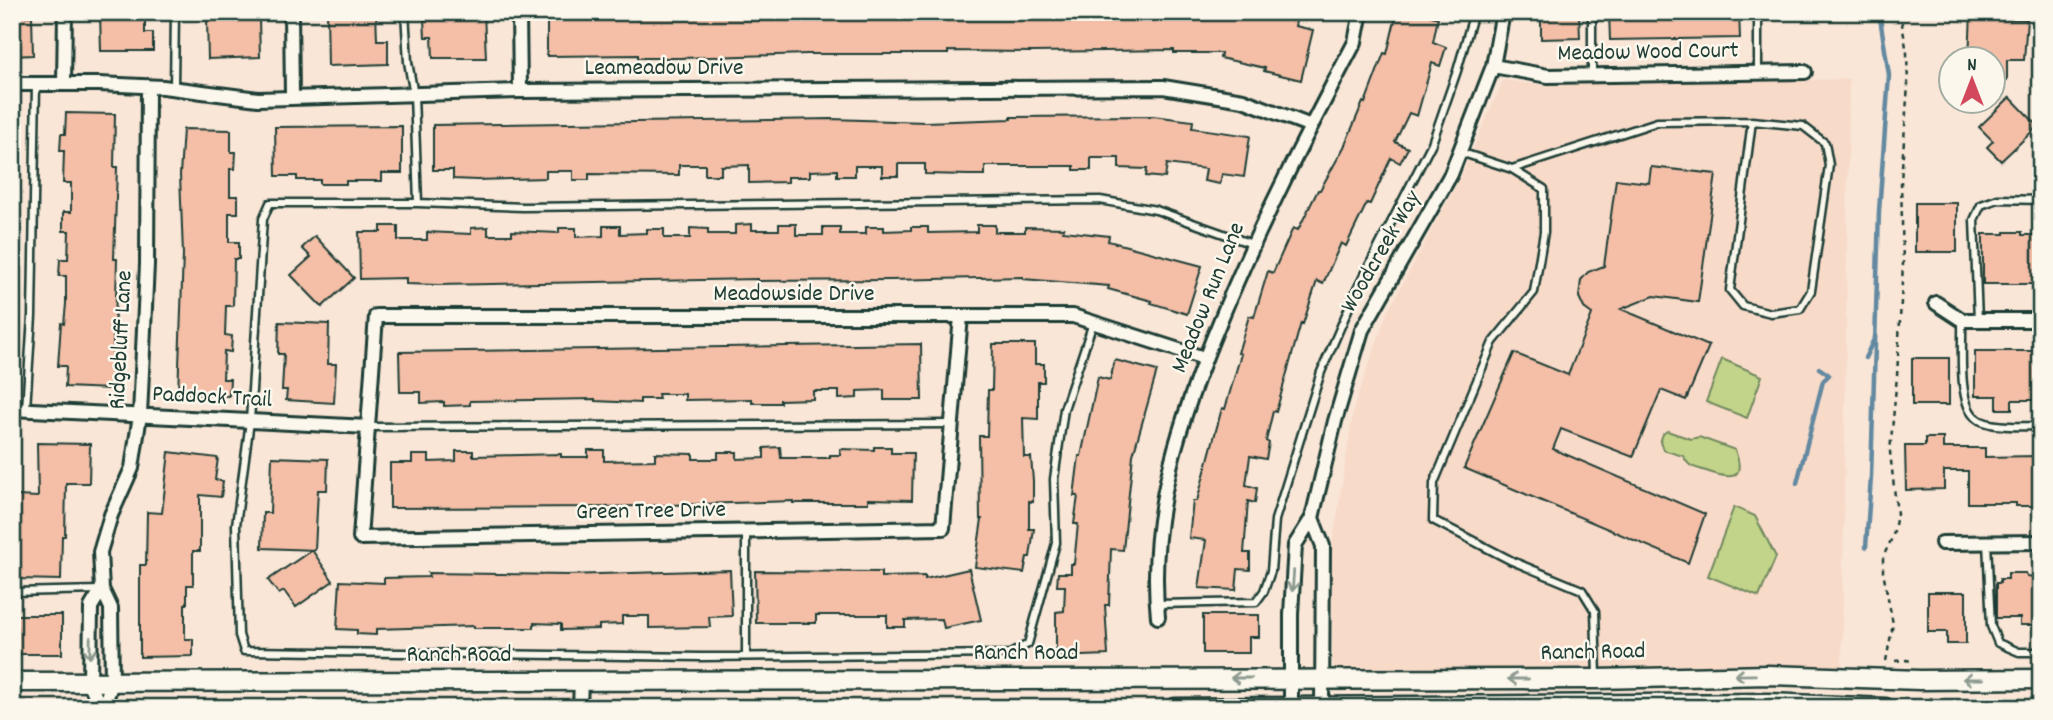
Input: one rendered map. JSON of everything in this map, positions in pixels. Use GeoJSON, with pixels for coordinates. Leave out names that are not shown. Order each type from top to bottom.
{"type":"FeatureCollection","features":[{"type":"Feature","properties":{"kind":"main road","name":"Ranch Road"},"geometry":{"type":"LineString","coordinates":[[12,682],[1597,679],[1768,675],[1920,680],[2041,679]]}},
{"type":"Feature","properties":{"kind":"main road"},"geometry":{"type":"LineString","coordinates":[[1175,708],[1596,707],[1768,703],[1885,708]]}},
{"type":"Feature","properties":{"kind":"street"},"geometry":{"type":"LineString","coordinates":[[64,84],[65,12]]}},
{"type":"Feature","properties":{"kind":"street"},"geometry":{"type":"LineString","coordinates":[[291,12],[292,96]]}},
{"type":"Feature","properties":{"kind":"street"},"geometry":{"type":"LineString","coordinates":[[519,12],[520,91]]}},
{"type":"Feature","properties":{"kind":"street","name":"Meadow Run Lane"},"geometry":{"type":"LineString","coordinates":[[1158,617],[1157,563],[1165,488],[1175,444],[1204,358],[1252,244],[1354,42],[1361,12]]}},
{"type":"Feature","properties":{"kind":"street","name":"Woodcreek Way"},"geometry":{"type":"LineString","coordinates":[[1291,706],[1291,614],[1295,545],[1312,518],[1335,421],[1362,330],[1451,174],[1493,65],[1503,12]]}},
{"type":"Feature","properties":{"kind":"street","name":"Meadow Wood Court"},"geometry":{"type":"LineString","coordinates":[[1493,65],[1548,76],[1805,72]]}},
{"type":"Feature","properties":{"kind":"street","name":"Leameadow Drive"},"geometry":{"type":"LineString","coordinates":[[12,84],[148,86],[258,99],[520,91],[1163,87],[1243,100],[1311,126]]}},
{"type":"Feature","properties":{"kind":"street","name":"Ridgebluff Lane"},"geometry":{"type":"LineString","coordinates":[[102,590],[100,552],[111,514],[132,468],[140,415],[147,264],[148,86]]}},
{"type":"Feature","properties":{"kind":"street"},"geometry":{"type":"LineString","coordinates":[[1936,303],[1962,320],[2041,320]]}},
{"type":"Feature","properties":{"kind":"street","name":"Meadowside Drive"},"geometry":{"type":"LineString","coordinates":[[368,427],[376,316],[1073,316],[1204,358]]}},
{"type":"Feature","properties":{"kind":"street"},"geometry":{"type":"LineString","coordinates":[[952,424],[961,316]]}},
{"type":"Feature","properties":{"kind":"street","name":"Paddock Trail"},"geometry":{"type":"LineString","coordinates":[[19,409],[368,427]]}},
{"type":"Feature","properties":{"kind":"street","name":"Green Tree Drive"},"geometry":{"type":"LineString","coordinates":[[368,427],[360,538],[943,528],[952,424]]}},
{"type":"Feature","properties":{"kind":"street"},"geometry":{"type":"LineString","coordinates":[[1312,518],[1323,546],[1321,706]]}},
{"type":"Feature","properties":{"kind":"street"},"geometry":{"type":"LineString","coordinates":[[1942,542],[2041,542]]}},
{"type":"Feature","properties":{"kind":"street"},"geometry":{"type":"LineString","coordinates":[[101,708],[90,682],[91,607],[102,590]]}},
{"type":"Feature","properties":{"kind":"street"},"geometry":{"type":"LineString","coordinates":[[101,708],[112,682],[111,608],[102,590]]}},
{"type":"Feature","properties":{"kind":"street"},"geometry":{"type":"LineString","coordinates":[[1596,707],[1597,679]]}},
{"type":"Feature","properties":{"kind":"street"},"geometry":{"type":"LineString","coordinates":[[580,708],[581,680]]}},
{"type":"Feature","properties":{"kind":"lane"},"geometry":{"type":"LineString","coordinates":[[174,88],[175,12]]}},
{"type":"Feature","properties":{"kind":"lane"},"geometry":{"type":"LineString","coordinates":[[404,12],[414,95],[418,203]]}},
{"type":"Feature","properties":{"kind":"lane"},"geometry":{"type":"LineString","coordinates":[[1156,604],[1256,602],[1264,591],[1271,571],[1275,520],[1321,372],[1363,277],[1432,143],[1474,12]]}},
{"type":"Feature","properties":{"kind":"lane"},"geometry":{"type":"LineString","coordinates":[[1592,12],[1592,75]]}},
{"type":"Feature","properties":{"kind":"lane"},"geometry":{"type":"LineString","coordinates":[[1758,12],[1758,73]]}},
{"type":"Feature","properties":{"kind":"lane"},"geometry":{"type":"LineString","coordinates":[[19,409],[32,316],[36,84]]}},
{"type":"Feature","properties":{"kind":"lane"},"geometry":{"type":"LineString","coordinates":[[1512,169],[1657,122],[1752,121],[1803,125],[1825,143],[1829,165],[1811,291],[1800,309],[1771,313],[1743,306],[1730,290],[1752,121]]}},
{"type":"Feature","properties":{"kind":"lane"},"geometry":{"type":"LineString","coordinates":[[1460,152],[1512,169],[1544,189],[1544,232],[1534,292],[1493,342],[1434,483],[1433,520],[1512,561],[1582,590],[1595,611],[1597,679]]}},
{"type":"Feature","properties":{"kind":"lane"},"geometry":{"type":"LineString","coordinates":[[1978,320],[1974,220],[1981,205],[1998,199],[2041,200]]}},
{"type":"Feature","properties":{"kind":"lane"},"geometry":{"type":"LineString","coordinates":[[1093,323],[1064,409],[1054,479],[1056,542],[1028,644],[1010,654],[746,656],[244,651],[240,635],[236,525],[250,421],[263,219],[270,203],[536,206],[1100,200],[1156,210],[1252,244]]}},
{"type":"Feature","properties":{"kind":"lane"},"geometry":{"type":"LineString","coordinates":[[1962,320],[1964,402],[1977,419],[2004,426],[2041,426]]}},
{"type":"Feature","properties":{"kind":"lane"},"geometry":{"type":"LineString","coordinates":[[368,427],[405,429],[952,424]]}},
{"type":"Feature","properties":{"kind":"lane"},"geometry":{"type":"LineString","coordinates":[[746,532],[746,656]]}},
{"type":"Feature","properties":{"kind":"lane"},"geometry":{"type":"LineString","coordinates":[[1987,542],[1991,626],[1998,643],[2019,652],[2041,652]]}},
{"type":"Feature","properties":{"kind":"lane"},"geometry":{"type":"LineString","coordinates":[[12,592],[102,590]]}},
{"type":"Feature","properties":{"kind":"path"},"geometry":{"type":"LineString","coordinates":[[1900,12],[1907,53],[1908,85],[1901,181],[1903,264],[1890,452],[1897,514],[1893,536],[1883,557],[1883,572],[1893,624],[1886,662],[1907,660],[1921,665],[1919,694],[1931,694],[1931,708]]}},
{"type":"Feature","properties":{"kind":"shaded area"},"geometry":{"type":"Polygon","coordinates":[[[1849,79],[1842,667],[1333,671],[1332,548],[1354,407],[1387,313],[1461,176],[1503,80],[1541,85],[1849,79]]]}},
{"type":"Feature","properties":{"kind":"green space"},"geometry":{"type":"Polygon","coordinates":[[[1722,359],[1762,376],[1747,418],[1706,402],[1722,359]]]}},
{"type":"Feature","properties":{"kind":"green space"},"geometry":{"type":"Polygon","coordinates":[[[1667,431],[1691,439],[1699,437],[1735,450],[1739,468],[1737,473],[1734,476],[1714,474],[1691,466],[1683,456],[1663,450],[1660,442],[1667,431]]]}},
{"type":"Feature","properties":{"kind":"green space"},"geometry":{"type":"Polygon","coordinates":[[[1734,507],[1755,516],[1776,557],[1759,597],[1708,576],[1734,507]]]}},
{"type":"Feature","properties":{"kind":"building"},"geometry":{"type":"Polygon","coordinates":[[[145,12],[145,33],[153,33],[153,51],[101,51],[100,13],[145,12]]]}},
{"type":"Feature","properties":{"kind":"building"},"geometry":{"type":"Polygon","coordinates":[[[327,12],[376,12],[377,40],[388,40],[388,64],[328,66],[327,12]]]}},
{"type":"Feature","properties":{"kind":"building"},"geometry":{"type":"Polygon","coordinates":[[[433,12],[484,12],[486,58],[433,58],[432,37],[425,37],[424,20],[433,20],[433,12]]]}},
{"type":"Feature","properties":{"kind":"building"},"geometry":{"type":"Polygon","coordinates":[[[570,12],[1257,12],[1277,17],[1278,13],[1297,17],[1295,26],[1313,30],[1301,80],[1264,71],[1265,68],[1220,58],[1221,53],[1174,53],[1174,50],[948,51],[948,54],[807,54],[680,58],[638,58],[638,55],[547,56],[547,16],[570,16],[570,12]]]}},
{"type":"Feature","properties":{"kind":"building"},"geometry":{"type":"Polygon","coordinates":[[[1397,12],[1419,12],[1438,18],[1433,42],[1446,47],[1440,66],[1432,63],[1417,116],[1409,113],[1395,142],[1408,148],[1400,163],[1391,158],[1370,204],[1367,203],[1346,246],[1341,243],[1323,284],[1317,281],[1303,324],[1301,323],[1276,412],[1273,411],[1266,441],[1269,443],[1266,459],[1250,456],[1246,485],[1257,488],[1255,503],[1248,501],[1244,553],[1250,553],[1250,570],[1238,569],[1236,590],[1199,588],[1206,540],[1189,538],[1193,501],[1197,501],[1222,408],[1225,409],[1249,316],[1254,317],[1268,271],[1273,273],[1293,228],[1298,230],[1344,147],[1384,53],[1387,54],[1397,12]]]}},
{"type":"Feature","properties":{"kind":"building"},"geometry":{"type":"Polygon","coordinates":[[[1541,12],[1579,12],[1580,38],[1541,39],[1541,12]]]}},
{"type":"Feature","properties":{"kind":"building"},"geometry":{"type":"Polygon","coordinates":[[[1609,12],[1739,12],[1740,38],[1610,40],[1609,12]]]}},
{"type":"Feature","properties":{"kind":"building"},"geometry":{"type":"Polygon","coordinates":[[[1971,12],[2010,12],[2010,19],[2027,19],[2024,60],[2008,60],[2008,46],[1970,46],[1971,12]]]}},
{"type":"Feature","properties":{"kind":"building"},"geometry":{"type":"Polygon","coordinates":[[[12,16],[32,16],[33,55],[12,56],[12,16]]]}},
{"type":"Feature","properties":{"kind":"building"},"geometry":{"type":"Polygon","coordinates":[[[259,19],[260,57],[208,59],[207,20],[259,19]]]}},
{"type":"Feature","properties":{"kind":"building"},"geometry":{"type":"Polygon","coordinates":[[[2010,97],[2038,126],[2001,161],[1987,147],[1993,141],[1979,127],[1990,116],[2008,116],[2010,97]]]}},
{"type":"Feature","properties":{"kind":"building"},"geometry":{"type":"Polygon","coordinates":[[[66,113],[115,114],[114,167],[117,167],[114,259],[117,259],[110,389],[65,387],[66,366],[58,366],[61,323],[64,324],[66,304],[66,276],[59,276],[60,259],[68,259],[69,231],[63,231],[63,212],[71,212],[71,183],[63,183],[64,151],[60,151],[61,134],[65,134],[66,113]]]}},
{"type":"Feature","properties":{"kind":"building"},"geometry":{"type":"Polygon","coordinates":[[[1153,116],[1193,121],[1192,128],[1250,136],[1244,177],[1222,174],[1220,184],[1204,181],[1206,169],[1167,164],[1165,178],[1146,176],[1147,169],[1119,168],[1119,158],[1091,158],[1091,170],[1074,170],[1074,166],[985,166],[985,175],[925,174],[925,164],[898,164],[898,176],[882,176],[882,166],[855,166],[855,176],[837,176],[837,170],[810,171],[810,177],[788,177],[788,182],[749,183],[749,165],[721,166],[721,175],[705,175],[705,165],[679,165],[679,175],[589,174],[589,180],[573,180],[573,171],[546,171],[546,178],[477,180],[453,179],[453,170],[433,170],[433,125],[831,119],[925,122],[1011,117],[1153,116]]]}},
{"type":"Feature","properties":{"kind":"building"},"geometry":{"type":"Polygon","coordinates":[[[402,126],[402,173],[382,173],[382,181],[320,184],[320,180],[276,176],[275,127],[402,126]]]}},
{"type":"Feature","properties":{"kind":"building"},"geometry":{"type":"Polygon","coordinates":[[[183,129],[231,130],[231,152],[236,152],[235,169],[230,169],[230,196],[238,196],[238,213],[229,213],[229,242],[239,242],[239,259],[234,259],[233,306],[226,306],[225,335],[232,336],[231,352],[224,351],[223,379],[230,379],[229,396],[178,394],[183,254],[180,175],[183,129]]]}},
{"type":"Feature","properties":{"kind":"building"},"geometry":{"type":"Polygon","coordinates":[[[1651,167],[1716,174],[1698,302],[1654,296],[1621,309],[1709,346],[1686,400],[1661,390],[1633,457],[1561,429],[1553,449],[1705,514],[1688,563],[1464,468],[1514,353],[1568,375],[1592,314],[1584,308],[1579,297],[1581,280],[1588,272],[1604,266],[1616,179],[1649,183],[1651,167]]]}},
{"type":"Feature","properties":{"kind":"building"},"geometry":{"type":"Polygon","coordinates":[[[1915,203],[1957,203],[1957,252],[1915,252],[1915,203]]]}},
{"type":"Feature","properties":{"kind":"building"},"geometry":{"type":"Polygon","coordinates":[[[752,224],[752,230],[779,230],[779,224],[796,224],[796,235],[823,235],[823,227],[840,227],[840,234],[866,234],[866,227],[884,227],[884,231],[928,227],[928,233],[977,232],[977,225],[995,225],[995,232],[1025,232],[1025,227],[1064,228],[1063,231],[1109,236],[1108,241],[1202,266],[1187,314],[1108,289],[1109,286],[1023,277],[438,285],[406,284],[406,278],[360,279],[359,232],[381,232],[381,226],[398,226],[398,240],[427,240],[427,232],[471,234],[471,228],[488,227],[488,235],[512,235],[512,231],[559,233],[559,228],[576,228],[576,237],[603,236],[603,226],[620,226],[620,234],[664,229],[664,238],[690,238],[690,228],[708,229],[708,234],[735,234],[735,225],[752,224]]]}},
{"type":"Feature","properties":{"kind":"building"},"geometry":{"type":"Polygon","coordinates":[[[2005,232],[2041,235],[2041,284],[1983,284],[1983,234],[2005,232]]]}},
{"type":"Feature","properties":{"kind":"building"},"geometry":{"type":"Polygon","coordinates":[[[315,236],[354,278],[322,307],[291,275],[311,257],[302,248],[315,236]]]}},
{"type":"Feature","properties":{"kind":"building"},"geometry":{"type":"Polygon","coordinates":[[[279,322],[329,324],[328,364],[336,364],[334,403],[286,400],[287,390],[282,390],[284,354],[278,354],[279,322]]]}},
{"type":"Feature","properties":{"kind":"building"},"geometry":{"type":"Polygon","coordinates":[[[921,344],[922,400],[884,400],[884,390],[857,391],[857,398],[839,399],[839,391],[813,391],[813,399],[780,400],[780,403],[752,403],[752,399],[685,400],[685,394],[658,394],[659,399],[640,399],[640,403],[595,399],[470,401],[470,405],[444,406],[444,402],[421,403],[421,392],[400,392],[399,352],[921,344]]]}},
{"type":"Feature","properties":{"kind":"building"},"geometry":{"type":"Polygon","coordinates":[[[993,344],[1035,344],[1035,364],[1044,364],[1044,382],[1038,382],[1038,419],[1023,418],[1024,457],[1031,457],[1033,481],[1033,502],[1029,501],[1029,529],[1034,529],[1030,557],[1027,557],[1024,573],[975,567],[982,519],[979,436],[987,436],[993,344]]]}},
{"type":"Feature","properties":{"kind":"building"},"geometry":{"type":"Polygon","coordinates":[[[1975,351],[2041,351],[2041,400],[2012,400],[2012,409],[1997,409],[1997,396],[1975,396],[1975,351]]]}},
{"type":"Feature","properties":{"kind":"building"},"geometry":{"type":"Polygon","coordinates":[[[1912,358],[1949,358],[1949,405],[1912,405],[1912,358]]]}},
{"type":"Feature","properties":{"kind":"building"},"geometry":{"type":"Polygon","coordinates":[[[1115,360],[1157,371],[1133,455],[1123,550],[1111,549],[1109,605],[1105,605],[1108,655],[1056,657],[1056,612],[1064,611],[1065,586],[1057,586],[1058,573],[1071,573],[1071,564],[1074,564],[1078,524],[1074,524],[1078,496],[1074,496],[1079,456],[1098,377],[1110,380],[1115,360]]]}},
{"type":"Feature","properties":{"kind":"building"},"geometry":{"type":"Polygon","coordinates":[[[1925,438],[1943,438],[1943,448],[1985,448],[1985,457],[2035,456],[2035,463],[2041,463],[2041,506],[1968,503],[1968,471],[1944,471],[1944,489],[1906,490],[1905,446],[1925,446],[1925,438]]]}},
{"type":"Feature","properties":{"kind":"building"},"geometry":{"type":"Polygon","coordinates":[[[37,443],[90,444],[89,483],[66,483],[61,580],[18,579],[18,559],[12,558],[13,518],[17,518],[17,496],[38,497],[37,443]]]}},
{"type":"Feature","properties":{"kind":"building"},"geometry":{"type":"Polygon","coordinates":[[[780,447],[781,458],[830,458],[830,455],[840,455],[840,449],[874,450],[874,447],[891,447],[891,453],[913,453],[912,500],[868,499],[868,503],[793,501],[605,507],[390,508],[390,463],[412,463],[412,455],[429,455],[429,462],[456,461],[456,451],[473,451],[473,456],[561,454],[561,457],[588,457],[588,450],[604,450],[604,461],[655,460],[655,453],[693,454],[693,459],[718,459],[718,452],[737,452],[737,459],[764,458],[764,448],[780,447]]]}},
{"type":"Feature","properties":{"kind":"building"},"geometry":{"type":"Polygon","coordinates":[[[169,452],[218,458],[215,480],[223,481],[221,497],[200,495],[200,551],[193,551],[193,585],[187,585],[185,604],[185,639],[193,639],[193,656],[140,657],[140,565],[146,565],[147,512],[162,513],[169,452]]]}},
{"type":"Feature","properties":{"kind":"building"},"geometry":{"type":"Polygon","coordinates":[[[272,457],[328,459],[327,490],[318,490],[315,550],[262,548],[263,513],[270,513],[272,457]]]}},
{"type":"Feature","properties":{"kind":"building"},"geometry":{"type":"Polygon","coordinates":[[[312,550],[333,581],[296,607],[284,591],[279,594],[268,580],[312,550]]]}},
{"type":"Feature","properties":{"kind":"building"},"geometry":{"type":"Polygon","coordinates":[[[969,569],[981,620],[944,628],[942,619],[905,620],[905,627],[887,627],[887,615],[816,615],[816,623],[756,623],[755,571],[881,572],[881,577],[925,576],[925,579],[969,569]]]}},
{"type":"Feature","properties":{"kind":"building"},"geometry":{"type":"Polygon","coordinates":[[[730,570],[732,616],[709,617],[710,627],[649,628],[649,616],[622,616],[622,624],[599,625],[599,629],[561,630],[561,624],[534,623],[534,628],[474,626],[376,629],[376,635],[337,629],[340,581],[384,583],[384,578],[429,577],[428,573],[567,575],[730,570]]]}},
{"type":"Feature","properties":{"kind":"building"},"geometry":{"type":"Polygon","coordinates":[[[2008,573],[2026,573],[2027,576],[2035,577],[2036,589],[2039,590],[2039,625],[2020,625],[2020,618],[1996,618],[1996,583],[2000,583],[2000,579],[2008,579],[2008,573]]]}},
{"type":"Feature","properties":{"kind":"building"},"geometry":{"type":"Polygon","coordinates":[[[1928,592],[1966,592],[1966,644],[1947,644],[1947,632],[1928,632],[1928,592]]]}},
{"type":"Feature","properties":{"kind":"building"},"geometry":{"type":"Polygon","coordinates":[[[12,615],[62,615],[62,654],[17,654],[17,633],[12,633],[12,615]]]}},
{"type":"Feature","properties":{"kind":"building"},"geometry":{"type":"Polygon","coordinates":[[[1203,615],[1259,615],[1259,637],[1249,637],[1249,653],[1203,653],[1203,615]]]}},
{"type":"Feature","properties":{"kind":"waterway"},"geometry":{"type":"LineString","coordinates":[[1866,547],[1871,477],[1879,211],[1889,75],[1879,12]]}},
{"type":"Feature","properties":{"kind":"waterway"},"geometry":{"type":"LineString","coordinates":[[1865,358],[1875,337]]}},
{"type":"Feature","properties":{"kind":"waterway"},"geometry":{"type":"LineString","coordinates":[[1797,483],[1823,381],[1829,375],[1819,368]]}}]}
